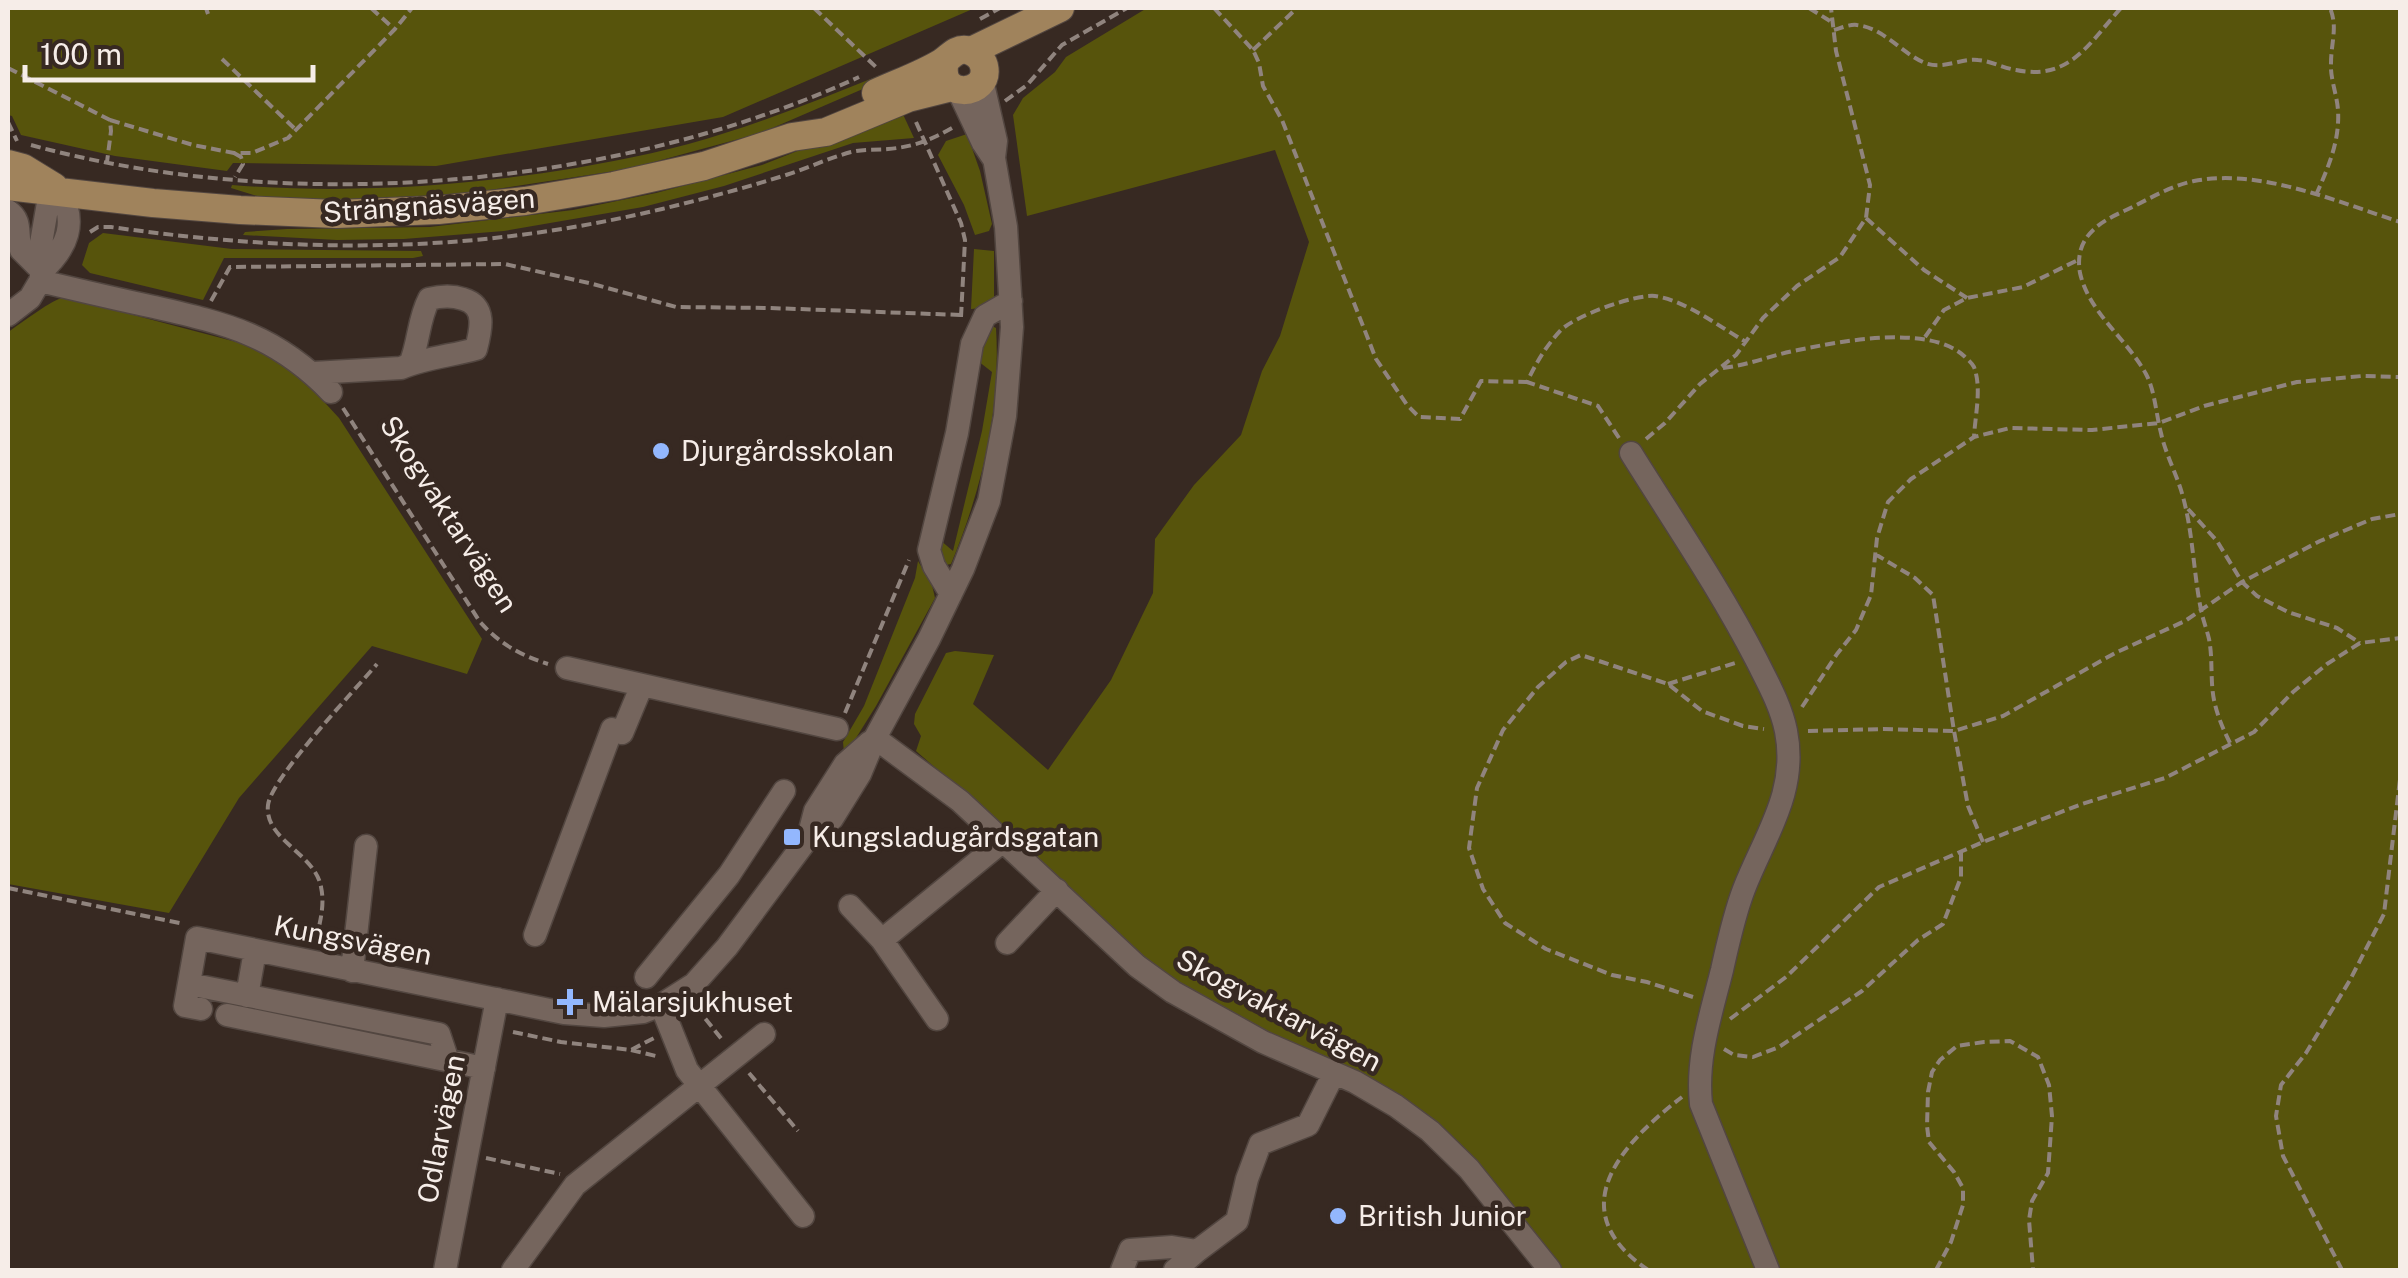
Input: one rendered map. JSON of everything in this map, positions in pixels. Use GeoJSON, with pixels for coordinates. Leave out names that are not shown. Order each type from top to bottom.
{"type":"FeatureCollection","features":[{"type":"Feature","properties":{"kind":"main road","name":"Strängnäsvägen"},"geometry":{"type":"LineString","coordinates":[[8,186],[153,203],[336,214],[438,210],[525,201],[704,166],[792,137],[819,116],[965,74],[1055,11]]}},
{"type":"Feature","properties":{"kind":"main road"},"geometry":{"type":"LineString","coordinates":[[12,153],[22,168],[59,190]]}},
{"type":"Feature","properties":{"kind":"street"},"geometry":{"type":"LineString","coordinates":[[497,999],[604,1016],[643,1012],[661,1005],[694,984],[727,947],[808,838],[832,818],[860,774],[951,594],[989,501],[1005,416],[1012,327],[1006,227],[994,158],[983,144],[965,74]]}},
{"type":"Feature","properties":{"kind":"street"},"geometry":{"type":"LineString","coordinates":[[8,314],[30,298],[41,276],[40,249],[48,204],[59,190]]}},
{"type":"Feature","properties":{"kind":"street"},"geometry":{"type":"LineString","coordinates":[[8,210],[18,222],[21,250],[41,276],[222,323],[261,338],[313,373],[332,392]]}},
{"type":"Feature","properties":{"kind":"street"},"geometry":{"type":"LineString","coordinates":[[951,594],[929,550],[957,433],[972,344],[985,316],[1011,301]]}},
{"type":"Feature","properties":{"kind":"street"},"geometry":{"type":"LineString","coordinates":[[313,373],[374,371],[410,364]]}},
{"type":"Feature","properties":{"kind":"street"},"geometry":{"type":"LineString","coordinates":[[1631,453],[1736,618],[1777,701],[1786,732],[1788,775],[1784,798],[1743,892],[1705,1038],[1699,1084],[1701,1104],[1768,1270]]}},
{"type":"Feature","properties":{"kind":"street"},"geometry":{"type":"LineString","coordinates":[[567,668],[837,730]]}},
{"type":"Feature","properties":{"kind":"street"},"geometry":{"type":"LineString","coordinates":[[535,935],[617,731],[642,685]]}},
{"type":"Feature","properties":{"kind":"street","name":"Skogvaktarvägen"},"geometry":{"type":"LineString","coordinates":[[875,738],[960,801],[1137,966],[1173,992],[1263,1042],[1396,1106],[1430,1132],[1469,1169],[1550,1270]]}},
{"type":"Feature","properties":{"kind":"street"},"geometry":{"type":"LineString","coordinates":[[646,977],[718,888],[784,791]]}},
{"type":"Feature","properties":{"kind":"street"},"geometry":{"type":"LineString","coordinates":[[882,940],[1003,841]]}},
{"type":"Feature","properties":{"kind":"street"},"geometry":{"type":"LineString","coordinates":[[352,971],[366,846]]}},
{"type":"Feature","properties":{"kind":"street"},"geometry":{"type":"LineString","coordinates":[[718,888],[754,911]]}},
{"type":"Feature","properties":{"kind":"street"},"geometry":{"type":"LineString","coordinates":[[1007,942],[1057,890]]}},
{"type":"Feature","properties":{"kind":"street"},"geometry":{"type":"LineString","coordinates":[[850,906],[882,940],[937,1019]]}},
{"type":"Feature","properties":{"kind":"street"},"geometry":{"type":"LineString","coordinates":[[196,932],[192,1000],[247,996],[439,1034],[448,1061]]}},
{"type":"Feature","properties":{"kind":"street","name":"Kungsvägen"},"geometry":{"type":"LineString","coordinates":[[196,932],[255,950],[497,999]]}},
{"type":"Feature","properties":{"kind":"street"},"geometry":{"type":"LineString","coordinates":[[247,996],[255,950]]}},
{"type":"Feature","properties":{"kind":"street","name":"Odlarvägen"},"geometry":{"type":"LineString","coordinates":[[444,1270],[497,999]]}},
{"type":"Feature","properties":{"kind":"street"},"geometry":{"type":"LineString","coordinates":[[661,1005],[687,1070],[803,1216]]}},
{"type":"Feature","properties":{"kind":"street"},"geometry":{"type":"LineString","coordinates":[[227,1014],[484,1068]]}},
{"type":"Feature","properties":{"kind":"street"},"geometry":{"type":"LineString","coordinates":[[513,1270],[575,1184],[764,1034]]}},
{"type":"Feature","properties":{"kind":"street"},"geometry":{"type":"LineString","coordinates":[[1176,1270],[1238,1221],[1246,1179],[1260,1144],[1308,1125],[1334,1073]]}},
{"type":"Feature","properties":{"kind":"street"},"geometry":{"type":"LineString","coordinates":[[1122,1270],[1130,1250],[1172,1246],[1197,1251]]}},
{"type":"Feature","properties":{"kind":"path"},"geometry":{"type":"LineString","coordinates":[[371,8],[395,29]]}},
{"type":"Feature","properties":{"kind":"path"},"geometry":{"type":"LineString","coordinates":[[8,68],[110,120],[164,138],[234,153],[252,153],[288,138],[412,8]]}},
{"type":"Feature","properties":{"kind":"path"},"geometry":{"type":"LineString","coordinates":[[12,153],[179,174],[297,182],[402,182],[593,161],[684,139],[796,102],[878,69],[814,8]]}},
{"type":"Feature","properties":{"kind":"path"},"geometry":{"type":"LineString","coordinates":[[976,21],[1000,8]]}},
{"type":"Feature","properties":{"kind":"path"},"geometry":{"type":"LineString","coordinates":[[1005,101],[1027,84],[1062,45],[1127,8]]}},
{"type":"Feature","properties":{"kind":"path"},"geometry":{"type":"LineString","coordinates":[[1214,8],[1254,50],[1263,86],[1295,151],[1376,360],[1406,405],[1419,417],[1460,419],[1482,381],[1526,382],[1598,406],[1631,453],[1700,384],[1736,355],[1763,318],[1797,286],[1840,258],[1866,218],[1870,185],[1836,51],[1831,8]]}},
{"type":"Feature","properties":{"kind":"path"},"geometry":{"type":"LineString","coordinates":[[1254,50],[1298,8]]}},
{"type":"Feature","properties":{"kind":"path"},"geometry":{"type":"LineString","coordinates":[[1809,8],[1832,22]]}},
{"type":"Feature","properties":{"kind":"path"},"geometry":{"type":"LineString","coordinates":[[1834,30],[1855,24],[1881,33],[1924,62],[1940,66],[1983,60],[2041,74],[2073,62],[2122,8]]}},
{"type":"Feature","properties":{"kind":"path"},"geometry":{"type":"LineString","coordinates":[[2316,195],[2338,132],[2331,64],[2336,35],[2330,8]]}},
{"type":"Feature","properties":{"kind":"path"},"geometry":{"type":"LineString","coordinates":[[222,59],[296,129]]}},
{"type":"Feature","properties":{"kind":"path"},"geometry":{"type":"LineString","coordinates":[[107,162],[110,120]]}},
{"type":"Feature","properties":{"kind":"path"},"geometry":{"type":"LineString","coordinates":[[916,121],[962,223],[965,240],[958,333]]}},
{"type":"Feature","properties":{"kind":"path"},"geometry":{"type":"LineString","coordinates":[[8,122],[12,153]]}},
{"type":"Feature","properties":{"kind":"path"},"geometry":{"type":"LineString","coordinates":[[8,138],[12,153]]}},
{"type":"Feature","properties":{"kind":"path"},"geometry":{"type":"LineString","coordinates":[[234,153],[242,157],[243,164],[234,179]]}},
{"type":"Feature","properties":{"kind":"path"},"geometry":{"type":"LineString","coordinates":[[2230,744],[2214,698],[2209,641],[2185,506],[2158,423],[2149,380],[2090,299],[2080,272],[2086,236],[2103,221],[2174,188],[2229,178],[2257,180],[2316,195],[2400,222]]}},
{"type":"Feature","properties":{"kind":"path"},"geometry":{"type":"LineString","coordinates":[[1866,218],[1924,270],[1966,298]]}},
{"type":"Feature","properties":{"kind":"path"},"geometry":{"type":"LineString","coordinates":[[86,235],[98,227]]}},
{"type":"Feature","properties":{"kind":"path"},"geometry":{"type":"LineString","coordinates":[[1925,338],[1944,310],[1966,298],[2023,287],[2080,259]]}},
{"type":"Feature","properties":{"kind":"path"},"geometry":{"type":"LineString","coordinates":[[206,308],[230,268],[505,264],[676,307],[961,315]]}},
{"type":"Feature","properties":{"kind":"path"},"geometry":{"type":"LineString","coordinates":[[1526,382],[1564,326],[1624,299],[1654,296],[1681,304],[1746,342]]}},
{"type":"Feature","properties":{"kind":"path"},"geometry":{"type":"LineString","coordinates":[[1720,368],[1747,365],[1797,350],[1881,338],[1925,338],[1954,346],[1974,365],[1974,437]]}},
{"type":"Feature","properties":{"kind":"path"},"geometry":{"type":"LineString","coordinates":[[1786,732],[1856,630],[1871,594],[1876,538],[1888,502],[1911,479],[1974,437],[2010,428],[2092,430],[2158,423],[2204,406],[2297,382],[2362,376],[2400,378]]}},
{"type":"Feature","properties":{"kind":"path","name":"Skogvaktarvägen"},"geometry":{"type":"LineString","coordinates":[[332,392],[480,622],[497,640],[519,654],[567,668]]}},
{"type":"Feature","properties":{"kind":"path"},"geometry":{"type":"LineString","coordinates":[[2185,506],[2217,540],[2242,582],[2257,596],[2288,612],[2337,628],[2360,642]]}},
{"type":"Feature","properties":{"kind":"path"},"geometry":{"type":"LineString","coordinates":[[1713,1005],[1546,949],[1506,923],[1483,889],[1469,848],[1476,788],[1503,730],[1538,687],[1566,662],[1581,655],[1668,684],[1702,710],[1743,726],[1786,732],[1954,731],[2003,716],[2114,653],[2185,621],[2242,582],[2320,541],[2372,518],[2400,514]]}},
{"type":"Feature","properties":{"kind":"path"},"geometry":{"type":"LineString","coordinates":[[837,730],[912,551]]}},
{"type":"Feature","properties":{"kind":"path"},"geometry":{"type":"LineString","coordinates":[[1875,554],[1915,578],[1933,595],[1968,806],[1984,842]]}},
{"type":"Feature","properties":{"kind":"path"},"geometry":{"type":"LineString","coordinates":[[1962,852],[1962,877],[1943,924],[1918,940],[1862,991],[1778,1047],[1753,1057],[1734,1055],[1705,1038],[1786,977],[1879,887],[1948,856],[2082,804],[2165,778],[2254,732],[2304,683],[2360,642],[2400,638]]}},
{"type":"Feature","properties":{"kind":"path"},"geometry":{"type":"LineString","coordinates":[[1668,684],[1730,665],[1752,652]]}},
{"type":"Feature","properties":{"kind":"path"},"geometry":{"type":"LineString","coordinates":[[314,950],[323,910],[321,883],[311,865],[270,824],[268,803],[282,775],[377,664]]}},
{"type":"Feature","properties":{"kind":"path"},"geometry":{"type":"LineString","coordinates":[[2342,1270],[2284,1156],[2276,1116],[2281,1086],[2350,980],[2384,914],[2400,779]]}},
{"type":"Feature","properties":{"kind":"path"},"geometry":{"type":"LineString","coordinates":[[8,888],[196,932]]}},
{"type":"Feature","properties":{"kind":"path"},"geometry":{"type":"LineString","coordinates":[[492,1028],[561,1042],[631,1050],[671,1030]]}},
{"type":"Feature","properties":{"kind":"path"},"geometry":{"type":"LineString","coordinates":[[1936,1270],[1951,1242],[1963,1188],[1929,1142],[1928,1092],[1932,1072],[1957,1046],[2010,1041],[2038,1057],[2049,1085],[2052,1116],[2048,1173],[2032,1201],[2028,1220],[2033,1270]]}},
{"type":"Feature","properties":{"kind":"path"},"geometry":{"type":"LineString","coordinates":[[1648,1270],[1614,1238],[1604,1208],[1605,1187],[1620,1156],[1652,1120],[1699,1084]]}},
{"type":"Feature","properties":{"kind":"path"},"geometry":{"type":"LineString","coordinates":[[477,1156],[561,1174],[575,1184]]}},
{"type":"Feature","properties":{"kind":"shaded area"},"geometry":{"type":"Polygon","coordinates":[[[8,8],[975,8],[723,117],[436,166],[233,163],[227,171],[115,156],[21,135],[8,115],[8,8]]]}},
{"type":"Feature","properties":{"kind":"shaded area"},"geometry":{"type":"Polygon","coordinates":[[[1147,8],[2400,8],[2400,1270],[1560,1270],[1469,1159],[1340,1064],[1247,1022],[1161,972],[916,751],[921,736],[914,724],[915,714],[946,653],[994,655],[973,704],[1048,770],[1111,680],[1153,593],[1155,539],[1194,485],[1241,435],[1262,371],[1280,336],[1309,242],[1275,150],[1027,216],[1013,115],[1023,98],[1055,72],[1066,57],[1147,8]]]}},
{"type":"Feature","properties":{"kind":"shaded area"},"geometry":{"type":"Polygon","coordinates":[[[883,74],[886,79],[761,133],[628,169],[463,194],[267,199],[231,188],[404,187],[576,168],[707,139],[883,74]]]}},
{"type":"Feature","properties":{"kind":"shaded area"},"geometry":{"type":"Polygon","coordinates":[[[901,110],[914,138],[853,143],[724,186],[643,207],[504,231],[404,239],[243,235],[287,229],[430,227],[573,210],[762,165],[901,110]]]}},
{"type":"Feature","properties":{"kind":"shaded area"},"geometry":{"type":"Polygon","coordinates":[[[967,134],[992,224],[989,231],[975,235],[938,155],[946,141],[967,134]]]}},
{"type":"Feature","properties":{"kind":"shaded area"},"geometry":{"type":"Polygon","coordinates":[[[103,233],[232,249],[421,251],[423,256],[224,258],[203,300],[90,273],[82,265],[89,243],[103,233]]]}},
{"type":"Feature","properties":{"kind":"shaded area"},"geometry":{"type":"Polygon","coordinates":[[[974,249],[994,251],[994,297],[982,308],[971,309],[974,249]]]}},
{"type":"Feature","properties":{"kind":"shaded area"},"geometry":{"type":"Polygon","coordinates":[[[65,297],[244,344],[296,375],[339,418],[482,639],[467,674],[372,646],[239,798],[169,913],[8,884],[8,332],[65,297]]]}},
{"type":"Feature","properties":{"kind":"shaded area"},"geometry":{"type":"Polygon","coordinates":[[[990,325],[996,328],[997,359],[987,449],[962,536],[951,564],[946,565],[940,540],[953,551],[982,431],[992,372],[978,361],[990,325]]]}},
{"type":"Feature","properties":{"kind":"shaded area"},"geometry":{"type":"Polygon","coordinates":[[[918,561],[935,598],[846,754],[843,742],[864,706],[915,578],[918,561]]]}},
{"type":"Feature","properties":{"kind":"place","name":"Djurgårdsskolan"},"geometry":{"type":"Point","coordinates":[661,451]}},
{"type":"Feature","properties":{"kind":"place","name":"Kungsladugårdsgatan"},"geometry":{"type":"Point","coordinates":[792,837]}},
{"type":"Feature","properties":{"kind":"place","name":"Mälarsjukhuset"},"geometry":{"type":"Point","coordinates":[570,1002]}},
{"type":"Feature","properties":{"kind":"place","name":"British Junior"},"geometry":{"type":"Point","coordinates":[1338,1216]}}]}
